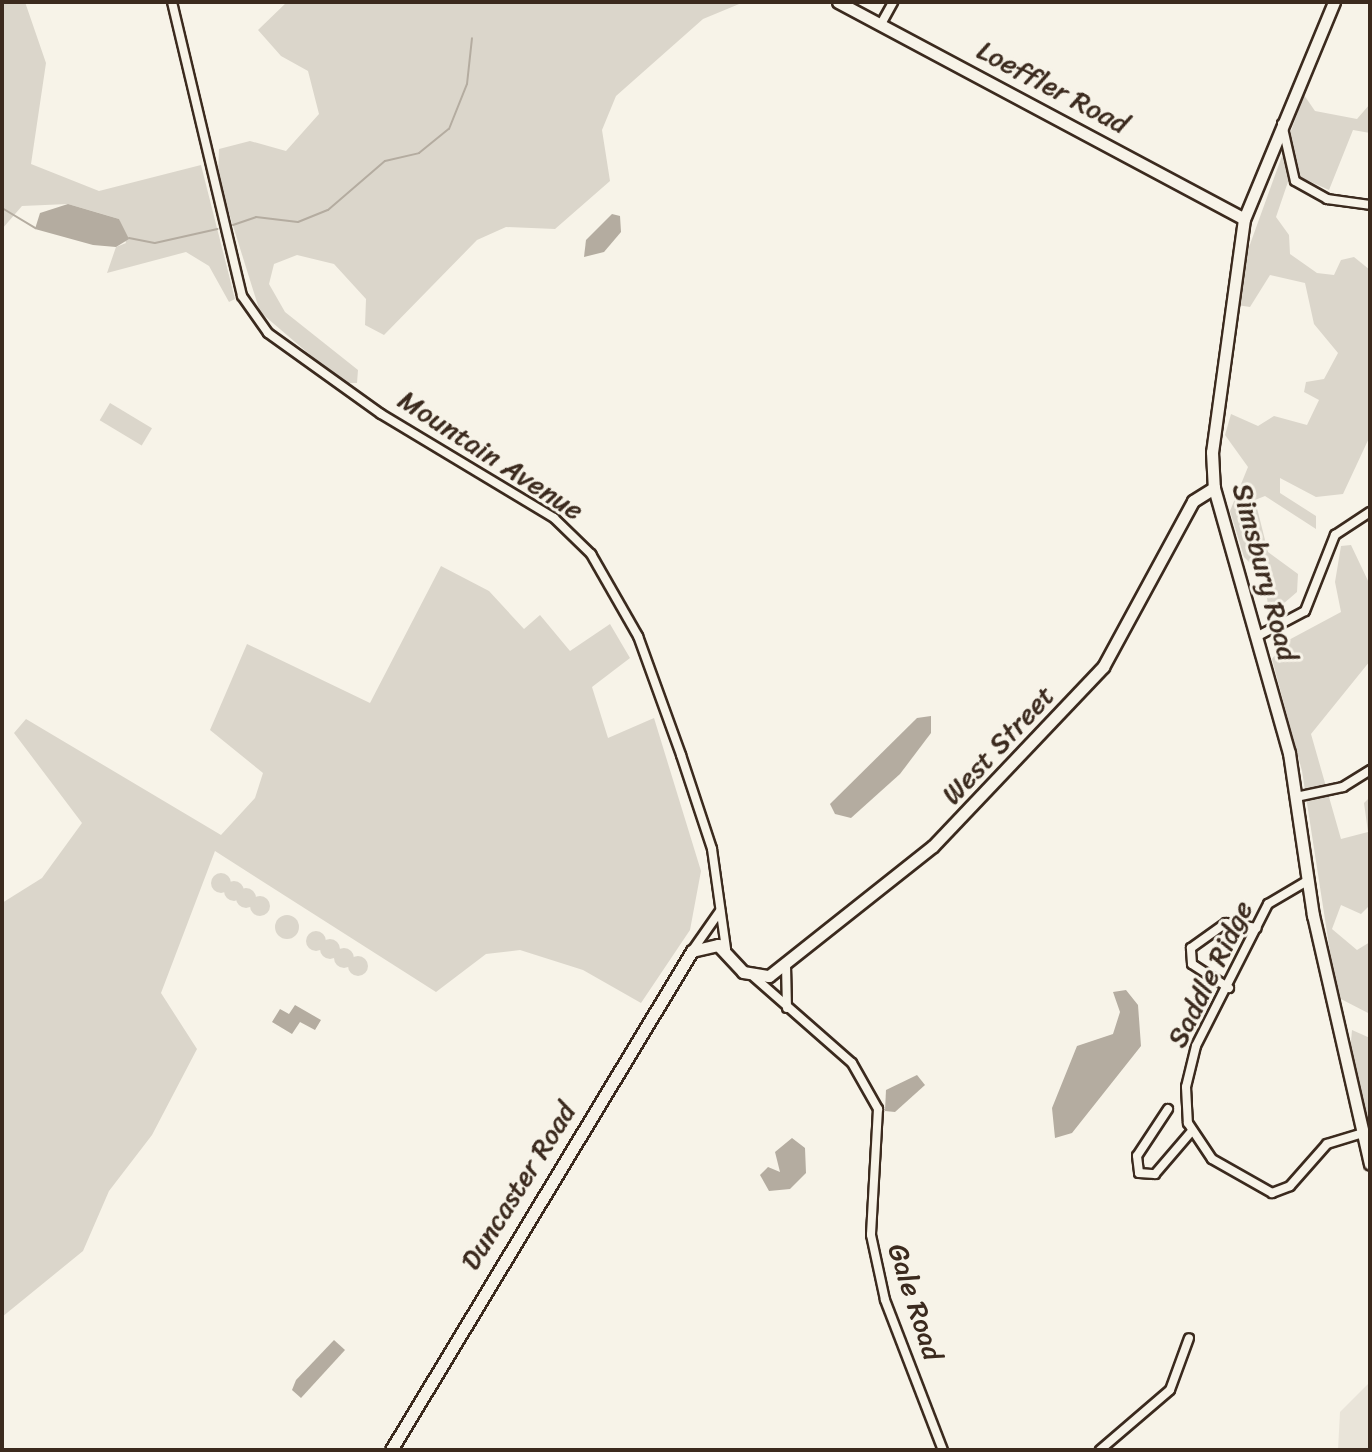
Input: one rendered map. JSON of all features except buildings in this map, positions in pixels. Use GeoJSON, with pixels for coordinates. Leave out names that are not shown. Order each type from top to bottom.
{"type":"FeatureCollection","features":[{"type":"Feature","properties":{"kind":"main road","name":"Loeffler Road"},"geometry":{"type":"LineString","coordinates":[[838,2],[1244,219]]}},
{"type":"Feature","properties":{"kind":"main road","name":"Simsbury Road"},"geometry":{"type":"LineString","coordinates":[[1334,2],[1244,219],[1226,317],[1214,488],[1296,797],[1307,881],[1370,1164]]}},
{"type":"Feature","properties":{"kind":"main road","name":"West Street"},"geometry":{"type":"LineString","coordinates":[[754,977],[786,965],[947,834],[1090,681],[1128,627],[1193,501],[1214,488]]}},
{"type":"Feature","properties":{"kind":"main road"},"geometry":{"type":"LineString","coordinates":[[692,951],[704,945],[726,949],[754,977]]}},
{"type":"Feature","properties":{"kind":"main road","name":"Duncaster Road"},"geometry":{"type":"LineString","coordinates":[[391,1450],[692,951]]}},
{"type":"Feature","properties":{"kind":"street","name":"Mountain Avenue"},"geometry":{"type":"LineString","coordinates":[[172,2],[242,296],[268,333],[381,414],[554,518],[591,554],[638,636],[681,755],[712,849],[726,949]]}},
{"type":"Feature","properties":{"kind":"street"},"geometry":{"type":"LineString","coordinates":[[881,24],[893,2]]}},
{"type":"Feature","properties":{"kind":"street"},"geometry":{"type":"LineString","coordinates":[[1282,122],[1295,181],[1327,199],[1370,205]]}},
{"type":"Feature","properties":{"kind":"street"},"geometry":{"type":"LineString","coordinates":[[1256,637],[1305,611],[1332,541],[1370,512]]}},
{"type":"Feature","properties":{"kind":"street"},"geometry":{"type":"LineString","coordinates":[[1296,797],[1343,787],[1370,770]]}},
{"type":"Feature","properties":{"kind":"street","name":"Saddle Ridge"},"geometry":{"type":"LineString","coordinates":[[1191,1132],[1185,1095],[1190,1064],[1257,928],[1279,892],[1307,881]]}},
{"type":"Feature","properties":{"kind":"street","name":"Duncaster Road"},"geometry":{"type":"LineString","coordinates":[[692,951],[720,910]]}},
{"type":"Feature","properties":{"kind":"street"},"geometry":{"type":"LineString","coordinates":[[1229,988],[1192,964],[1191,948],[1226,923],[1257,928]]}},
{"type":"Feature","properties":{"kind":"street"},"geometry":{"type":"LineString","coordinates":[[786,965],[787,1008]]}},
{"type":"Feature","properties":{"kind":"street","name":"Gale Road"},"geometry":{"type":"LineString","coordinates":[[754,977],[852,1063],[878,1109],[871,1235],[885,1300],[943,1450]]}},
{"type":"Feature","properties":{"kind":"street"},"geometry":{"type":"LineString","coordinates":[[1168,1109],[1137,1156],[1139,1173],[1155,1174],[1191,1132],[1212,1159],[1272,1193],[1290,1186],[1327,1144],[1362,1133]]}},
{"type":"Feature","properties":{"kind":"street"},"geometry":{"type":"LineString","coordinates":[[1100,1450],[1170,1390],[1189,1338]]}},
{"type":"Feature","properties":{"kind":"shaded area"},"geometry":{"type":"Polygon","coordinates":[[[2,2],[25,2],[46,63],[31,164],[99,191],[201,165],[235,299],[229,302],[209,266],[186,252],[107,273],[116,247],[126,243],[119,219],[68,204],[22,206],[2,229],[2,2]]]}},
{"type":"Feature","properties":{"kind":"shaded area"},"geometry":{"type":"Polygon","coordinates":[[[287,2],[744,2],[703,19],[616,96],[602,130],[610,181],[555,229],[506,227],[477,240],[384,335],[365,325],[366,299],[334,264],[297,255],[274,264],[269,284],[285,312],[358,370],[357,383],[343,383],[260,312],[218,178],[219,149],[250,141],[286,151],[319,114],[308,71],[281,56],[258,30],[287,2]]]}},
{"type":"Feature","properties":{"kind":"shaded area"},"geometry":{"type":"Polygon","coordinates":[[[1304,95],[1315,111],[1357,119],[1370,104],[1370,133],[1353,130],[1329,190],[1291,173],[1276,217],[1289,235],[1290,254],[1317,273],[1334,275],[1341,260],[1354,257],[1370,270],[1370,436],[1343,494],[1316,497],[1280,478],[1280,493],[1316,516],[1316,529],[1265,496],[1255,500],[1268,552],[1298,574],[1297,592],[1276,610],[1268,605],[1264,577],[1244,557],[1230,511],[1248,467],[1225,435],[1231,414],[1258,426],[1274,416],[1307,425],[1319,400],[1304,392],[1306,382],[1324,379],[1338,353],[1314,324],[1305,283],[1270,275],[1250,307],[1237,305],[1240,272],[1304,95]]]}},
{"type":"Feature","properties":{"kind":"shaded area"},"geometry":{"type":"Polygon","coordinates":[[[68,204],[119,219],[129,239],[116,247],[93,245],[35,229],[40,213],[68,204]]]}},
{"type":"Feature","properties":{"kind":"shaded area"},"geometry":{"type":"Polygon","coordinates":[[[612,214],[620,216],[621,232],[604,252],[584,257],[586,240],[612,214]]]}},
{"type":"Feature","properties":{"kind":"shaded area"},"geometry":{"type":"Polygon","coordinates":[[[110,403],[152,428],[142,445],[100,420],[110,403]]]}},
{"type":"Feature","properties":{"kind":"shaded area"},"geometry":{"type":"Polygon","coordinates":[[[1351,545],[1370,585],[1370,661],[1311,734],[1341,839],[1368,832],[1364,803],[1370,797],[1370,905],[1361,914],[1341,905],[1332,929],[1357,950],[1370,942],[1370,1014],[1337,997],[1302,771],[1272,659],[1285,642],[1341,612],[1335,582],[1341,546],[1351,545]]]}},
{"type":"Feature","properties":{"kind":"shaded area"},"geometry":{"type":"Polygon","coordinates":[[[441,566],[489,591],[524,629],[540,615],[570,651],[610,624],[630,658],[592,687],[608,738],[654,718],[701,871],[690,930],[641,1003],[583,970],[520,950],[486,954],[436,992],[215,851],[161,993],[197,1049],[152,1135],[109,1191],[83,1251],[2,1317],[2,903],[42,878],[82,823],[14,733],[26,719],[221,835],[255,798],[263,773],[210,730],[247,644],[370,703],[441,566]]]}},
{"type":"Feature","properties":{"kind":"shaded area"},"geometry":{"type":"Polygon","coordinates":[[[931,716],[931,733],[900,774],[851,818],[835,814],[830,804],[917,718],[931,716]]]}},
{"type":"Feature","properties":{"kind":"shaded area"},"geometry":{"type":"Polygon","coordinates":[[[221,873],[228,876],[231,883],[228,890],[221,893],[214,890],[211,883],[214,876],[221,873]]]}},
{"type":"Feature","properties":{"kind":"shaded area"},"geometry":{"type":"Polygon","coordinates":[[[234,881],[241,884],[244,891],[241,898],[234,901],[227,898],[224,891],[227,884],[234,881]]]}},
{"type":"Feature","properties":{"kind":"shaded area"},"geometry":{"type":"Polygon","coordinates":[[[246,888],[253,891],[256,898],[253,905],[246,908],[239,905],[236,898],[239,891],[246,888]]]}},
{"type":"Feature","properties":{"kind":"shaded area"},"geometry":{"type":"Polygon","coordinates":[[[260,896],[267,899],[270,906],[267,913],[260,916],[253,913],[250,906],[253,899],[260,896]]]}},
{"type":"Feature","properties":{"kind":"shaded area"},"geometry":{"type":"Polygon","coordinates":[[[287,915],[296,918],[299,927],[296,936],[287,939],[278,936],[275,927],[278,918],[287,915]]]}},
{"type":"Feature","properties":{"kind":"shaded area"},"geometry":{"type":"Polygon","coordinates":[[[316,931],[323,934],[326,941],[323,948],[316,951],[309,948],[306,941],[309,934],[316,931]]]}},
{"type":"Feature","properties":{"kind":"shaded area"},"geometry":{"type":"Polygon","coordinates":[[[330,939],[337,942],[340,949],[337,956],[330,959],[323,956],[320,949],[323,942],[330,939]]]}},
{"type":"Feature","properties":{"kind":"shaded area"},"geometry":{"type":"Polygon","coordinates":[[[344,948],[351,951],[354,958],[351,965],[344,968],[337,965],[334,958],[337,951],[344,948]]]}},
{"type":"Feature","properties":{"kind":"shaded area"},"geometry":{"type":"Polygon","coordinates":[[[358,956],[365,959],[368,966],[365,973],[358,976],[351,973],[348,966],[351,959],[358,956]]]}},
{"type":"Feature","properties":{"kind":"shaded area"},"geometry":{"type":"Polygon","coordinates":[[[1126,990],[1138,1005],[1141,1046],[1072,1133],[1055,1138],[1052,1108],[1077,1046],[1113,1034],[1120,1012],[1113,992],[1126,990]]]}},
{"type":"Feature","properties":{"kind":"shaded area"},"geometry":{"type":"Polygon","coordinates":[[[295,1005],[321,1020],[315,1030],[300,1022],[292,1034],[272,1022],[280,1009],[289,1014],[295,1005]]]}},
{"type":"Feature","properties":{"kind":"shaded area"},"geometry":{"type":"Polygon","coordinates":[[[1352,1030],[1370,1038],[1370,1130],[1350,1053],[1352,1030]]]}},
{"type":"Feature","properties":{"kind":"shaded area"},"geometry":{"type":"Polygon","coordinates":[[[917,1075],[925,1085],[895,1112],[885,1111],[886,1090],[917,1075]]]}},
{"type":"Feature","properties":{"kind":"shaded area"},"geometry":{"type":"Polygon","coordinates":[[[792,1138],[805,1148],[806,1173],[790,1189],[769,1191],[760,1175],[768,1167],[780,1172],[775,1152],[792,1138]]]}},
{"type":"Feature","properties":{"kind":"shaded area"},"geometry":{"type":"Polygon","coordinates":[[[334,1340],[345,1350],[301,1398],[292,1390],[296,1380],[334,1340]]]}},
{"type":"Feature","properties":{"kind":"shaded area"},"geometry":{"type":"Polygon","coordinates":[[[1370,1382],[1370,1450],[1338,1450],[1340,1412],[1370,1382]]]}},
{"type":"Feature","properties":{"kind":"waterway"},"geometry":{"type":"LineString","coordinates":[[233,225],[256,217],[298,222],[328,210],[385,161],[419,153],[449,129],[467,84],[472,38]]}},
{"type":"Feature","properties":{"kind":"waterway"},"geometry":{"type":"LineString","coordinates":[[2,208],[35,228]]}},
{"type":"Feature","properties":{"kind":"waterway"},"geometry":{"type":"LineString","coordinates":[[129,238],[155,243],[217,229]]}}]}
